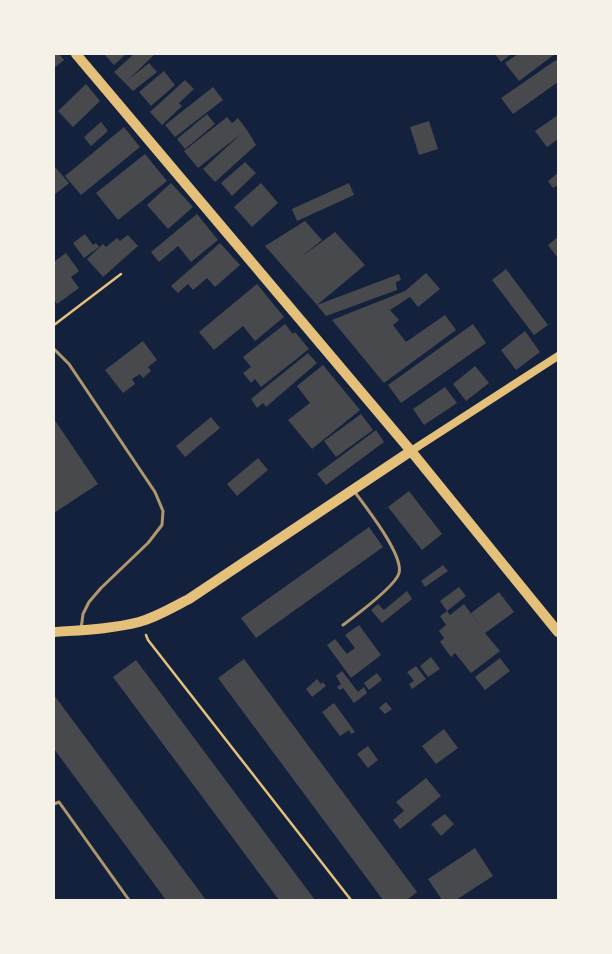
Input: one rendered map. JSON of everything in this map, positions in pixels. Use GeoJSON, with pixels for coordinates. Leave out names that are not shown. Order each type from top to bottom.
{"type":"FeatureCollection","features":[{"type":"Feature","properties":{"kind":"main road"},"geometry":{"type":"LineString","coordinates":[[76,54],[411,451],[558,632]]}},
{"type":"Feature","properties":{"kind":"main road"},"geometry":{"type":"LineString","coordinates":[[54,632],[109,628],[140,622],[165,612],[189,599],[411,451],[558,356]]}},
{"type":"Feature","properties":{"kind":"lane"},"geometry":{"type":"LineString","coordinates":[[54,349],[69,364],[155,492],[163,511],[162,525],[158,531],[89,602],[83,614],[80,630]]}},
{"type":"Feature","properties":{"kind":"lane"},"geometry":{"type":"LineString","coordinates":[[344,625],[393,583],[399,573],[398,561],[383,530],[354,490]]}},
{"type":"Feature","properties":{"kind":"lane"},"geometry":{"type":"LineString","coordinates":[[54,804],[59,802],[129,900]]}},
{"type":"Feature","properties":{"kind":"path"},"geometry":{"type":"LineString","coordinates":[[54,325],[121,274]]}},
{"type":"Feature","properties":{"kind":"path"},"geometry":{"type":"LineString","coordinates":[[140,622],[148,640],[351,900]]}},
{"type":"Feature","properties":{"kind":"building"},"geometry":{"type":"Polygon","coordinates":[[[55,54],[59,54],[64,60],[54,68],[55,54]]]}},
{"type":"Feature","properties":{"kind":"building"},"geometry":{"type":"Polygon","coordinates":[[[104,54],[126,54],[114,65],[104,54]]]}},
{"type":"Feature","properties":{"kind":"building"},"geometry":{"type":"Polygon","coordinates":[[[134,54],[155,54],[128,80],[149,63],[157,72],[133,91],[114,72],[134,54]]]}},
{"type":"Feature","properties":{"kind":"building"},"geometry":{"type":"Polygon","coordinates":[[[495,54],[511,54],[501,62],[495,54]]]}},
{"type":"Feature","properties":{"kind":"building"},"geometry":{"type":"Polygon","coordinates":[[[518,54],[555,54],[519,81],[505,63],[518,54]]]}},
{"type":"Feature","properties":{"kind":"building"},"geometry":{"type":"Polygon","coordinates":[[[556,60],[558,62],[558,82],[513,114],[501,98],[556,60]]]}},
{"type":"Feature","properties":{"kind":"building"},"geometry":{"type":"Polygon","coordinates":[[[164,71],[175,85],[151,106],[139,92],[164,71]]]}},
{"type":"Feature","properties":{"kind":"building"},"geometry":{"type":"Polygon","coordinates":[[[185,80],[194,89],[179,103],[182,106],[162,125],[150,112],[185,80]]]}},
{"type":"Feature","properties":{"kind":"building"},"geometry":{"type":"Polygon","coordinates":[[[86,84],[100,101],[73,127],[58,111],[86,84]]]}},
{"type":"Feature","properties":{"kind":"building"},"geometry":{"type":"Polygon","coordinates":[[[213,87],[223,100],[175,137],[165,125],[213,87]]]}},
{"type":"Feature","properties":{"kind":"building"},"geometry":{"type":"Polygon","coordinates":[[[207,114],[215,124],[185,149],[177,139],[207,114]]]}},
{"type":"Feature","properties":{"kind":"building"},"geometry":{"type":"Polygon","coordinates":[[[558,115],[558,139],[547,147],[535,131],[558,115]]]}},
{"type":"Feature","properties":{"kind":"building"},"geometry":{"type":"Polygon","coordinates":[[[227,117],[232,123],[238,118],[256,145],[215,182],[203,169],[242,133],[198,168],[184,151],[227,117]]]}},
{"type":"Feature","properties":{"kind":"building"},"geometry":{"type":"Polygon","coordinates":[[[429,121],[438,149],[419,155],[410,127],[429,121]]]}},
{"type":"Feature","properties":{"kind":"building"},"geometry":{"type":"Polygon","coordinates":[[[101,122],[108,131],[91,146],[84,137],[101,122]]]}},
{"type":"Feature","properties":{"kind":"building"},"geometry":{"type":"Polygon","coordinates":[[[124,127],[140,147],[81,195],[65,176],[124,127]]]}},
{"type":"Feature","properties":{"kind":"building"},"geometry":{"type":"Polygon","coordinates":[[[145,154],[167,181],[118,220],[96,193],[145,154]]]}},
{"type":"Feature","properties":{"kind":"building"},"geometry":{"type":"Polygon","coordinates":[[[245,162],[256,173],[232,196],[221,183],[245,162]]]}},
{"type":"Feature","properties":{"kind":"building"},"geometry":{"type":"Polygon","coordinates":[[[55,167],[69,183],[54,195],[54,168],[55,167]]]}},
{"type":"Feature","properties":{"kind":"building"},"geometry":{"type":"Polygon","coordinates":[[[558,173],[558,185],[553,188],[548,181],[558,173]]]}},
{"type":"Feature","properties":{"kind":"building"},"geometry":{"type":"Polygon","coordinates":[[[171,183],[193,207],[168,229],[147,205],[171,183]]]}},
{"type":"Feature","properties":{"kind":"building"},"geometry":{"type":"Polygon","coordinates":[[[261,183],[278,203],[252,227],[234,207],[261,183]]]}},
{"type":"Feature","properties":{"kind":"building"},"geometry":{"type":"Polygon","coordinates":[[[349,183],[354,195],[297,221],[292,209],[349,183]]]}},
{"type":"Feature","properties":{"kind":"building"},"geometry":{"type":"Polygon","coordinates":[[[197,214],[218,240],[191,262],[178,246],[159,262],[151,252],[197,214]]]}},
{"type":"Feature","properties":{"kind":"building"},"geometry":{"type":"Polygon","coordinates":[[[305,221],[322,240],[300,258],[335,232],[365,265],[317,305],[265,246],[305,221]]]}},
{"type":"Feature","properties":{"kind":"building"},"geometry":{"type":"Polygon","coordinates":[[[85,234],[93,245],[96,243],[99,247],[84,258],[73,243],[85,234]]]}},
{"type":"Feature","properties":{"kind":"building"},"geometry":{"type":"Polygon","coordinates":[[[128,235],[138,246],[103,277],[87,259],[103,244],[106,247],[117,238],[120,241],[128,235]]]}},
{"type":"Feature","properties":{"kind":"building"},"geometry":{"type":"Polygon","coordinates":[[[558,237],[558,258],[548,245],[558,237]]]}},
{"type":"Feature","properties":{"kind":"building"},"geometry":{"type":"Polygon","coordinates":[[[220,243],[240,265],[215,287],[207,278],[193,290],[188,284],[178,293],[171,286],[220,243]]]}},
{"type":"Feature","properties":{"kind":"building"},"geometry":{"type":"Polygon","coordinates":[[[66,253],[79,271],[71,277],[79,288],[57,304],[54,299],[54,259],[55,261],[66,253]]]}},
{"type":"Feature","properties":{"kind":"building"},"geometry":{"type":"Polygon","coordinates":[[[506,269],[548,325],[534,335],[492,280],[506,269]]]}},
{"type":"Feature","properties":{"kind":"building"},"geometry":{"type":"Polygon","coordinates":[[[426,273],[440,289],[418,307],[410,297],[390,310],[399,320],[393,325],[406,342],[445,315],[456,330],[384,383],[332,320],[405,291],[426,273]]]}},
{"type":"Feature","properties":{"kind":"building"},"geometry":{"type":"Polygon","coordinates":[[[399,274],[401,280],[396,282],[397,290],[326,316],[317,305],[399,274]]]}},
{"type":"Feature","properties":{"kind":"building"},"geometry":{"type":"Polygon","coordinates":[[[257,284],[284,317],[255,341],[243,326],[214,350],[199,332],[257,284]]]}},
{"type":"Feature","properties":{"kind":"building"},"geometry":{"type":"Polygon","coordinates":[[[285,324],[293,334],[295,332],[309,349],[261,387],[255,379],[251,383],[243,373],[251,367],[243,357],[285,324]]]}},
{"type":"Feature","properties":{"kind":"building"},"geometry":{"type":"Polygon","coordinates":[[[473,324],[486,343],[401,403],[388,385],[473,324]]]}},
{"type":"Feature","properties":{"kind":"building"},"geometry":{"type":"Polygon","coordinates":[[[525,331],[540,352],[516,370],[501,350],[525,331]]]}},
{"type":"Feature","properties":{"kind":"building"},"geometry":{"type":"Polygon","coordinates":[[[143,341],[157,360],[148,367],[151,371],[143,378],[140,374],[132,379],[135,384],[123,393],[105,370],[143,341]]]}},
{"type":"Feature","properties":{"kind":"building"},"geometry":{"type":"Polygon","coordinates":[[[308,353],[317,363],[266,407],[263,403],[257,408],[251,399],[308,353]]]}},
{"type":"Feature","properties":{"kind":"building"},"geometry":{"type":"Polygon","coordinates":[[[323,365],[360,410],[312,449],[288,420],[310,403],[297,386],[323,365]]]}},
{"type":"Feature","properties":{"kind":"building"},"geometry":{"type":"Polygon","coordinates":[[[475,366],[489,383],[466,401],[453,384],[475,366]]]}},
{"type":"Feature","properties":{"kind":"building"},"geometry":{"type":"Polygon","coordinates":[[[445,387],[457,403],[424,425],[413,409],[445,387]]]}},
{"type":"Feature","properties":{"kind":"building"},"geometry":{"type":"Polygon","coordinates":[[[361,414],[373,430],[336,457],[324,441],[361,414]]]}},
{"type":"Feature","properties":{"kind":"building"},"geometry":{"type":"Polygon","coordinates":[[[211,417],[220,428],[185,457],[176,446],[211,417]]]}},
{"type":"Feature","properties":{"kind":"building"},"geometry":{"type":"Polygon","coordinates":[[[54,419],[98,484],[54,513],[54,419]]]}},
{"type":"Feature","properties":{"kind":"building"},"geometry":{"type":"Polygon","coordinates":[[[376,430],[384,442],[326,485],[317,474],[376,430]]]}},
{"type":"Feature","properties":{"kind":"building"},"geometry":{"type":"Polygon","coordinates":[[[258,458],[268,470],[237,496],[227,484],[258,458]]]}},
{"type":"Feature","properties":{"kind":"building"},"geometry":{"type":"Polygon","coordinates":[[[409,491],[442,534],[422,550],[388,507],[409,491]]]}},
{"type":"Feature","properties":{"kind":"building"},"geometry":{"type":"Polygon","coordinates":[[[369,527],[383,547],[256,638],[241,618],[369,527]]]}},
{"type":"Feature","properties":{"kind":"building"},"geometry":{"type":"Polygon","coordinates":[[[443,565],[448,571],[425,587],[421,581],[443,565]]]}},
{"type":"Feature","properties":{"kind":"building"},"geometry":{"type":"Polygon","coordinates":[[[459,587],[466,596],[447,611],[440,601],[459,587]]]}},
{"type":"Feature","properties":{"kind":"building"},"geometry":{"type":"Polygon","coordinates":[[[407,591],[412,599],[382,623],[371,610],[378,604],[384,610],[407,591]]]}},
{"type":"Feature","properties":{"kind":"building"},"geometry":{"type":"Polygon","coordinates":[[[499,592],[514,612],[485,633],[500,651],[471,673],[455,653],[451,657],[440,642],[444,638],[439,631],[446,625],[440,616],[447,611],[450,615],[464,604],[484,631],[471,613],[499,592]]]}},
{"type":"Feature","properties":{"kind":"building"},"geometry":{"type":"Polygon","coordinates":[[[359,625],[381,655],[351,678],[327,645],[335,639],[347,654],[355,648],[345,635],[359,625]]]}},
{"type":"Feature","properties":{"kind":"building"},"geometry":{"type":"Polygon","coordinates":[[[431,657],[440,669],[428,677],[420,666],[431,657]]]}},
{"type":"Feature","properties":{"kind":"building"},"geometry":{"type":"Polygon","coordinates":[[[500,658],[510,671],[485,690],[475,677],[500,658]]]}},
{"type":"Feature","properties":{"kind":"building"},"geometry":{"type":"Polygon","coordinates":[[[244,659],[417,892],[407,900],[383,900],[218,678],[244,659]]]}},
{"type":"Feature","properties":{"kind":"building"},"geometry":{"type":"Polygon","coordinates":[[[136,660],[315,900],[279,900],[113,677],[136,660]]]}},
{"type":"Feature","properties":{"kind":"building"},"geometry":{"type":"Polygon","coordinates":[[[416,666],[426,679],[412,689],[409,684],[414,681],[407,672],[416,666]]]}},
{"type":"Feature","properties":{"kind":"building"},"geometry":{"type":"Polygon","coordinates":[[[342,671],[358,692],[364,687],[367,693],[354,703],[343,688],[340,690],[337,687],[341,684],[336,676],[342,671]]]}},
{"type":"Feature","properties":{"kind":"building"},"geometry":{"type":"Polygon","coordinates":[[[377,673],[382,680],[369,690],[364,683],[377,673]]]}},
{"type":"Feature","properties":{"kind":"building"},"geometry":{"type":"Polygon","coordinates":[[[317,679],[321,684],[323,682],[326,686],[312,697],[306,689],[317,679]]]}},
{"type":"Feature","properties":{"kind":"building"},"geometry":{"type":"Polygon","coordinates":[[[54,695],[206,900],[166,900],[54,749],[54,695]]]}},
{"type":"Feature","properties":{"kind":"building"},"geometry":{"type":"Polygon","coordinates":[[[386,702],[392,709],[385,714],[379,708],[386,702]]]}},
{"type":"Feature","properties":{"kind":"building"},"geometry":{"type":"Polygon","coordinates":[[[334,703],[355,732],[351,734],[349,730],[340,736],[322,712],[334,703]]]}},
{"type":"Feature","properties":{"kind":"building"},"geometry":{"type":"Polygon","coordinates":[[[444,729],[458,748],[436,764],[422,746],[444,729]]]}},
{"type":"Feature","properties":{"kind":"building"},"geometry":{"type":"Polygon","coordinates":[[[368,746],[378,760],[368,768],[357,754],[368,746]]]}},
{"type":"Feature","properties":{"kind":"building"},"geometry":{"type":"Polygon","coordinates":[[[426,778],[441,796],[400,829],[393,820],[404,811],[396,802],[426,778]]]}},
{"type":"Feature","properties":{"kind":"building"},"geometry":{"type":"Polygon","coordinates":[[[445,814],[454,824],[441,836],[431,824],[445,814]]]}},
{"type":"Feature","properties":{"kind":"building"},"geometry":{"type":"Polygon","coordinates":[[[475,848],[493,876],[456,900],[442,900],[428,879],[475,848]]]}}]}
